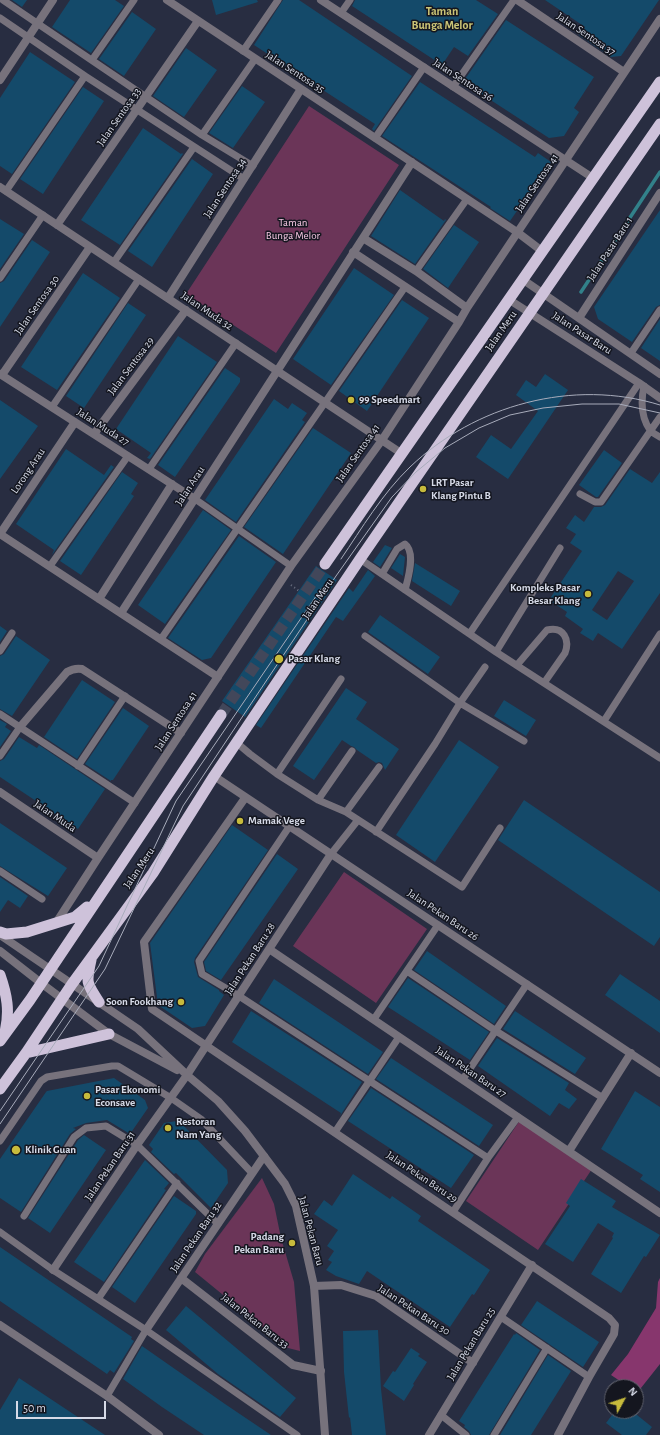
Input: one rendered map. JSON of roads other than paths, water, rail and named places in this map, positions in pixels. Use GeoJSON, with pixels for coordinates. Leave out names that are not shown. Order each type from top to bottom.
{"type":"FeatureCollection","features":[{"type":"Feature","properties":{"kind":"highway","name":"Jalan Meru"},"geometry":{"type":"LineString","coordinates":[[325,564],[660,82]]}},
{"type":"Feature","properties":{"kind":"highway","name":"Jalan Meru"},"geometry":{"type":"LineString","coordinates":[[0,1089],[26,1053],[62,998],[152,873],[236,742],[360,559],[543,294],[655,136],[660,124]]}},
{"type":"Feature","properties":{"kind":"highway","name":"Jalan Meru"},"geometry":{"type":"LineString","coordinates":[[0,1041],[41,983],[221,715]]}},
{"type":"Feature","properties":{"kind":"highway"},"geometry":{"type":"LineString","coordinates":[[0,932],[6,934],[27,932],[75,917],[96,901]]}},
{"type":"Feature","properties":{"kind":"highway"},"geometry":{"type":"LineString","coordinates":[[92,956],[87,978],[88,984],[99,1002]]}},
{"type":"Feature","properties":{"kind":"highway"},"geometry":{"type":"LineString","coordinates":[[0,975],[5,990],[8,1012],[3,1036],[0,1041]]}},
{"type":"Feature","properties":{"kind":"highway"},"geometry":{"type":"LineString","coordinates":[[26,1053],[109,1034]]}},
{"type":"Feature","properties":{"kind":"street"},"geometry":{"type":"LineString","coordinates":[[0,80],[53,0]]}},
{"type":"Feature","properties":{"kind":"street","name":"Jalan Sentosa 35"},"geometry":{"type":"LineString","coordinates":[[166,0],[177,3],[198,21],[517,232],[542,251]]}},
{"type":"Feature","properties":{"kind":"street","name":"Jalan Sentosa 36"},"geometry":{"type":"LineString","coordinates":[[321,0],[593,178]]}},
{"type":"Feature","properties":{"kind":"street","name":"Jalan Sentosa 37"},"geometry":{"type":"LineString","coordinates":[[520,1],[624,72]]}},
{"type":"Feature","properties":{"kind":"street","name":"Jalan Sentosa 41"},"geometry":{"type":"LineString","coordinates":[[56,923],[291,566],[382,440],[517,232],[660,18]]}},
{"type":"Feature","properties":{"kind":"street","name":"Jalan Sentosa 33"},"geometry":{"type":"LineString","coordinates":[[57,225],[198,21]]}},
{"type":"Feature","properties":{"kind":"street","name":"Jalan Sentosa 34"},"geometry":{"type":"LineString","coordinates":[[168,298],[301,89]]}},
{"type":"Feature","properties":{"kind":"street"},"geometry":{"type":"LineString","coordinates":[[277,371],[412,162]]}},
{"type":"Feature","properties":{"kind":"street","name":"Jalan Muda 32"},"geometry":{"type":"LineString","coordinates":[[3,189],[401,453]]}},
{"type":"Feature","properties":{"kind":"street","name":"Jalan Pasar Baru 1"},"geometry":{"type":"LineString","coordinates":[[579,318],[660,193]]}},
{"type":"Feature","properties":{"kind":"street"},"geometry":{"type":"LineString","coordinates":[[363,238],[416,271],[467,308]]}},
{"type":"Feature","properties":{"kind":"street","name":"Jalan Sentosa 30"},"geometry":{"type":"LineString","coordinates":[[1,374],[90,247]]}},
{"type":"Feature","properties":{"kind":"street"},"geometry":{"type":"LineString","coordinates":[[353,252],[459,322]]}},
{"type":"Feature","properties":{"kind":"street","name":"Jalan Pasar Baru"},"geometry":{"type":"LineString","coordinates":[[522,279],[660,374]]}},
{"type":"Feature","properties":{"kind":"street","name":"Jalan Pasar Baru"},"geometry":{"type":"LineString","coordinates":[[508,299],[660,398]]}},
{"type":"Feature","properties":{"kind":"street","name":"Jalan Sentosa 29"},"geometry":{"type":"LineString","coordinates":[[94,434],[186,310]]}},
{"type":"Feature","properties":{"kind":"street","name":"Jalan Arau"},"geometry":{"type":"LineString","coordinates":[[121,614],[277,371]]}},
{"type":"Feature","properties":{"kind":"street","name":"Jalan Muda 27"},"geometry":{"type":"LineString","coordinates":[[1,374],[195,499]]}},
{"type":"Feature","properties":{"kind":"street","name":"Lorong Arau"},"geometry":{"type":"LineString","coordinates":[[0,534],[75,422]]}},
{"type":"Feature","properties":{"kind":"street","name":"Jalan Arau"},"geometry":{"type":"LineString","coordinates":[[99,599],[172,484]]}},
{"type":"Feature","properties":{"kind":"street"},"geometry":{"type":"LineString","coordinates":[[0,534],[218,677]]}},
{"type":"Feature","properties":{"kind":"street"},"geometry":{"type":"LineString","coordinates":[[20,727],[67,672],[72,669],[82,669],[181,733]]}},
{"type":"Feature","properties":{"kind":"street","name":"Jalan Pekan Baru 26"},"geometry":{"type":"LineString","coordinates":[[214,776],[660,1073]]}},
{"type":"Feature","properties":{"kind":"street","name":"Jalan Muda"},"geometry":{"type":"LineString","coordinates":[[0,792],[98,858]]}},
{"type":"Feature","properties":{"kind":"street","name":"Jalan Pekan Baru 29"},"geometry":{"type":"LineString","coordinates":[[245,798],[144,942],[152,1009],[609,1318],[615,1325],[614,1334],[589,1376]]}},
{"type":"Feature","properties":{"kind":"street","name":"Jalan Pekan Baru 28"},"geometry":{"type":"LineString","coordinates":[[187,1075],[331,854]]}},
{"type":"Feature","properties":{"kind":"street","name":"Jalan Pekan Baru"},"geometry":{"type":"LineString","coordinates":[[0,936],[138,1029],[187,1075],[218,1101],[245,1131],[285,1184],[296,1206],[314,1286],[326,1434]]}},
{"type":"Feature","properties":{"kind":"street","name":"Jalan Pekan Baru 27"},"geometry":{"type":"LineString","coordinates":[[269,949],[660,1213]]}},
{"type":"Feature","properties":{"kind":"street","name":"Jalan Pekan Baru"},"geometry":{"type":"LineString","coordinates":[[0,951],[109,1034],[187,1075]]}},
{"type":"Feature","properties":{"kind":"street"},"geometry":{"type":"LineString","coordinates":[[569,1152],[631,1053]]}},
{"type":"Feature","properties":{"kind":"street","name":"Jalan Pekan Baru 31"},"geometry":{"type":"LineString","coordinates":[[53,1270],[187,1075]]}},
{"type":"Feature","properties":{"kind":"street","name":"Jalan Pekan Baru 32"},"geometry":{"type":"LineString","coordinates":[[146,1330],[264,1156]]}},
{"type":"Feature","properties":{"kind":"street","name":"Jalan Pekan Baru 25"},"geometry":{"type":"LineString","coordinates":[[429,1435],[532,1265]]}},
{"type":"Feature","properties":{"kind":"street","name":"Jalan Pekan Baru 33"},"geometry":{"type":"LineString","coordinates":[[181,1278],[293,1364],[320,1371]]}},
{"type":"Feature","properties":{"kind":"street","name":"Jalan Pekan Baru 30"},"geometry":{"type":"LineString","coordinates":[[314,1286],[341,1285],[376,1296],[473,1363]]}},
{"type":"Feature","properties":{"kind":"street"},"geometry":{"type":"LineString","coordinates":[[0,1325],[107,1396],[159,1435]]}},
{"type":"Feature","properties":{"kind":"street"},"geometry":{"type":"LineString","coordinates":[[558,1435],[589,1376]]}},
{"type":"Feature","properties":{"kind":"lane"},"geometry":{"type":"LineString","coordinates":[[2,0],[202,135],[252,166]]}},
{"type":"Feature","properties":{"kind":"lane"},"geometry":{"type":"LineString","coordinates":[[92,60],[134,0]]}},
{"type":"Feature","properties":{"kind":"lane"},"geometry":{"type":"LineString","coordinates":[[243,51],[278,0]]}},
{"type":"Feature","properties":{"kind":"lane"},"geometry":{"type":"LineString","coordinates":[[341,13],[350,0]]}},
{"type":"Feature","properties":{"kind":"lane"},"geometry":{"type":"LineString","coordinates":[[453,86],[520,1]]}},
{"type":"Feature","properties":{"kind":"lane"},"geometry":{"type":"LineString","coordinates":[[0,18],[85,76],[244,179]]}},
{"type":"Feature","properties":{"kind":"lane"},"geometry":{"type":"LineString","coordinates":[[202,135],[255,59]]}},
{"type":"Feature","properties":{"kind":"lane"},"geometry":{"type":"LineString","coordinates":[[375,138],[424,67]]}},
{"type":"Feature","properties":{"kind":"lane"},"geometry":{"type":"LineString","coordinates":[[3,189],[85,76]]}},
{"type":"Feature","properties":{"kind":"lane"},"geometry":{"type":"LineString","coordinates":[[114,262],[194,147]]}},
{"type":"Feature","properties":{"kind":"lane"},"geometry":{"type":"LineString","coordinates":[[416,271],[467,199]]}},
{"type":"Feature","properties":{"kind":"lane"},"geometry":{"type":"LineString","coordinates":[[0,278],[43,216]]}},
{"type":"Feature","properties":{"kind":"lane"},"geometry":{"type":"LineString","coordinates":[[52,407],[139,279]]}},
{"type":"Feature","properties":{"kind":"lane"},"geometry":{"type":"LineString","coordinates":[[161,639],[406,286]]}},
{"type":"Feature","properties":{"kind":"lane"},"geometry":{"type":"LineString","coordinates":[[631,353],[660,310]]}},
{"type":"Feature","properties":{"kind":"lane"},"geometry":{"type":"LineString","coordinates":[[149,469],[236,343]]}},
{"type":"Feature","properties":{"kind":"lane"},"geometry":{"type":"LineString","coordinates":[[642,385],[641,398],[644,417],[650,431],[660,437]]}},
{"type":"Feature","properties":{"kind":"lane"},"geometry":{"type":"LineString","coordinates":[[470,634],[642,385]]}},
{"type":"Feature","properties":{"kind":"lane"},"geometry":{"type":"LineString","coordinates":[[580,494],[595,502],[601,502],[660,417]]}},
{"type":"Feature","properties":{"kind":"lane"},"geometry":{"type":"LineString","coordinates":[[50,566],[128,456]]}},
{"type":"Feature","properties":{"kind":"lane"},"geometry":{"type":"LineString","coordinates":[[195,499],[291,566]]}},
{"type":"Feature","properties":{"kind":"lane"},"geometry":{"type":"LineString","coordinates":[[382,574],[397,549],[405,544],[409,549],[410,558],[410,569],[405,590]]}},
{"type":"Feature","properties":{"kind":"lane"},"geometry":{"type":"LineString","coordinates":[[496,652],[560,548]]}},
{"type":"Feature","properties":{"kind":"lane"},"geometry":{"type":"LineString","coordinates":[[360,559],[496,652],[660,758]]}},
{"type":"Feature","properties":{"kind":"lane"},"geometry":{"type":"LineString","coordinates":[[517,665],[547,630],[552,629],[560,631],[566,635],[568,643],[567,648],[544,683]]}},
{"type":"Feature","properties":{"kind":"lane"},"geometry":{"type":"LineString","coordinates":[[0,651],[12,633]]}},
{"type":"Feature","properties":{"kind":"lane"},"geometry":{"type":"LineString","coordinates":[[604,721],[660,634]]}},
{"type":"Feature","properties":{"kind":"lane"},"geometry":{"type":"LineString","coordinates":[[365,636],[460,703],[524,741]]}},
{"type":"Feature","properties":{"kind":"lane"},"geometry":{"type":"LineString","coordinates":[[376,832],[485,667]]}},
{"type":"Feature","properties":{"kind":"lane"},"geometry":{"type":"LineString","coordinates":[[277,774],[341,679]]}},
{"type":"Feature","properties":{"kind":"lane"},"geometry":{"type":"LineString","coordinates":[[78,766],[125,696]]}},
{"type":"Feature","properties":{"kind":"lane"},"geometry":{"type":"LineString","coordinates":[[0,714],[135,802]]}},
{"type":"Feature","properties":{"kind":"lane"},"geometry":{"type":"LineString","coordinates":[[0,756],[20,727]]}},
{"type":"Feature","properties":{"kind":"lane"},"geometry":{"type":"LineString","coordinates":[[236,742],[277,774],[318,800],[346,812],[462,887],[500,828]]}},
{"type":"Feature","properties":{"kind":"lane"},"geometry":{"type":"LineString","coordinates":[[318,800],[352,751]]}},
{"type":"Feature","properties":{"kind":"lane"},"geometry":{"type":"LineString","coordinates":[[346,812],[379,767]]}},
{"type":"Feature","properties":{"kind":"lane"},"geometry":{"type":"LineString","coordinates":[[331,854],[358,820]]}},
{"type":"Feature","properties":{"kind":"lane"},"geometry":{"type":"LineString","coordinates":[[289,827],[198,961],[202,974],[239,996],[488,1158]]}},
{"type":"Feature","properties":{"kind":"lane"},"geometry":{"type":"LineString","coordinates":[[0,871],[42,899]]}},
{"type":"Feature","properties":{"kind":"lane"},"geometry":{"type":"LineString","coordinates":[[374,1019],[438,925]]}},
{"type":"Feature","properties":{"kind":"lane"},"geometry":{"type":"LineString","coordinates":[[407,971],[602,1098]]}},
{"type":"Feature","properties":{"kind":"lane"},"geometry":{"type":"LineString","coordinates":[[463,1080],[526,984]]}},
{"type":"Feature","properties":{"kind":"lane"},"geometry":{"type":"LineString","coordinates":[[335,1132],[399,1037]]}},
{"type":"Feature","properties":{"kind":"lane"},"geometry":{"type":"LineString","coordinates":[[0,1141],[41,1081],[47,1077],[118,1066],[171,1098],[201,1119],[252,1174]]}},
{"type":"Feature","properties":{"kind":"lane"},"geometry":{"type":"LineString","coordinates":[[453,1212],[488,1158],[518,1117]]}},
{"type":"Feature","properties":{"kind":"lane"},"geometry":{"type":"LineString","coordinates":[[24,1216],[74,1137],[86,1128],[106,1126],[138,1145],[218,1224]]}},
{"type":"Feature","properties":{"kind":"lane"},"geometry":{"type":"LineString","coordinates":[[98,1299],[177,1183]]}},
{"type":"Feature","properties":{"kind":"lane"},"geometry":{"type":"LineString","coordinates":[[0,1232],[53,1270],[146,1330],[297,1435]]}},
{"type":"Feature","properties":{"kind":"lane"},"geometry":{"type":"LineString","coordinates":[[501,1317],[589,1376]]}},
{"type":"Feature","properties":{"kind":"lane"},"geometry":{"type":"LineString","coordinates":[[107,1396],[146,1330]]}},
{"type":"Feature","properties":{"kind":"lane"},"geometry":{"type":"LineString","coordinates":[[494,1435],[547,1348]]}},
{"type":"Feature","properties":{"kind":"lane"},"geometry":{"type":"LineString","coordinates":[[441,1416],[466,1435]]}},
{"type":"Feature","properties":{"kind":"waterway"},"geometry":{"type":"LineString","coordinates":[[581,292],[660,172]]}},
{"type":"Feature","properties":{"kind":"tunnel"},"geometry":{"type":"LineString","coordinates":[[221,715],[325,564]]}},
{"type":"Feature","properties":{"kind":"tram line"},"geometry":{"type":"LineString","coordinates":[[341,559],[390,488],[400,477],[436,445],[464,427],[495,413],[527,403],[560,396],[593,395],[627,397],[660,405]]}},
{"type":"Feature","properties":{"kind":"tram line"},"geometry":{"type":"LineString","coordinates":[[0,1124],[105,969],[183,806],[336,576],[392,497],[416,472],[445,448],[479,428],[510,415],[543,408],[582,404],[619,404],[660,413]]}},
{"type":"Feature","properties":{"kind":"tram line"},"geometry":{"type":"LineString","coordinates":[[0,1111],[99,966],[176,801],[321,589]]}},
{"type":"Feature","properties":{"kind":"place","name":"99 Speedmart"},"geometry":{"type":"Point","coordinates":[351,400]}},
{"type":"Feature","properties":{"kind":"place","name":"LRT Pasar Klang Pintu B"},"geometry":{"type":"Point","coordinates":[423,489]}},
{"type":"Feature","properties":{"kind":"place","name":"Kompleks Pasar Besar Klang"},"geometry":{"type":"Point","coordinates":[588,594]}},
{"type":"Feature","properties":{"kind":"place","name":"Pasar Klang"},"geometry":{"type":"Point","coordinates":[279,659]}},
{"type":"Feature","properties":{"kind":"place","name":"Mamak Vege"},"geometry":{"type":"Point","coordinates":[240,821]}},
{"type":"Feature","properties":{"kind":"place","name":"Soon Fookhang"},"geometry":{"type":"Point","coordinates":[181,1002]}},
{"type":"Feature","properties":{"kind":"place","name":"Pasar Ekonomi Econsave"},"geometry":{"type":"Point","coordinates":[87,1096]}},
{"type":"Feature","properties":{"kind":"place","name":"Restoran Nam Yang"},"geometry":{"type":"Point","coordinates":[168,1128]}},
{"type":"Feature","properties":{"kind":"place","name":"Klinik Guan"},"geometry":{"type":"Point","coordinates":[16,1150]}},
{"type":"Feature","properties":{"kind":"place","name":"Padang Pekan Baru"},"geometry":{"type":"Point","coordinates":[292,1243]}},
{"type":"Feature","properties":{"kind":"district","name":"Taman Bunga Melor"},"geometry":{"type":"Point","coordinates":[442,18]}}]}
